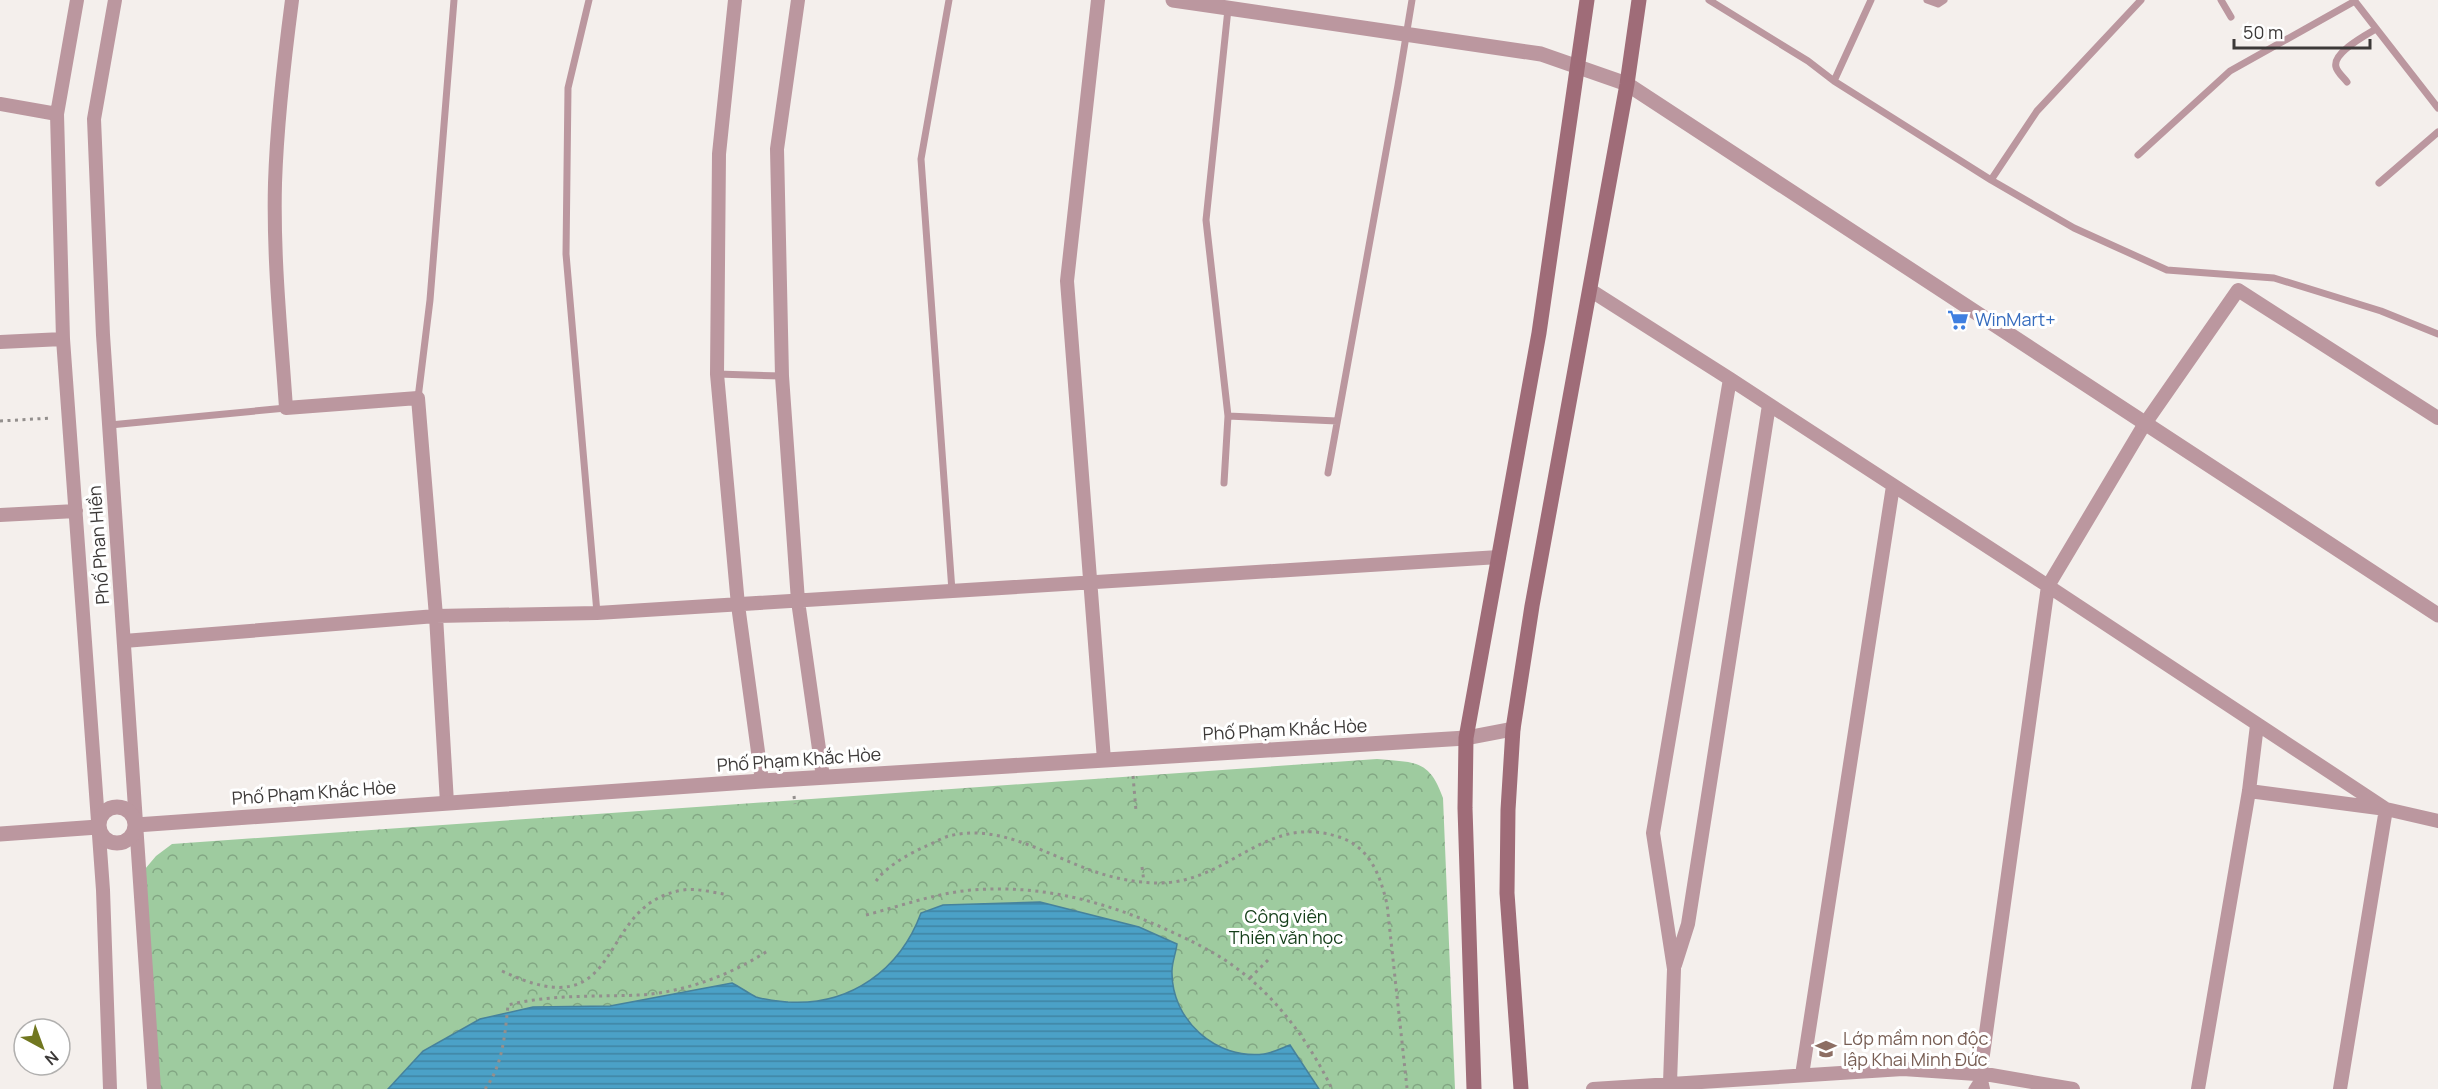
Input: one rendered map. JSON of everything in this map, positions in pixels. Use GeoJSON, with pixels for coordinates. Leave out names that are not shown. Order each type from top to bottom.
{"type":"FeatureCollection","features":[{"type":"Feature","properties":{"kind":"main road"},"geometry":{"type":"LineString","coordinates":[[1474,1089],[1465,808],[1466,738],[1539,333],[1587,0]]}},
{"type":"Feature","properties":{"kind":"main road"},"geometry":{"type":"LineString","coordinates":[[1521,1089],[1507,893],[1508,810],[1513,729],[1532,606],[1627,84],[1639,0]]}},
{"type":"Feature","properties":{"kind":"street","name":"Phố Phan Hiền"},"geometry":{"type":"LineString","coordinates":[[76,0],[57,114],[63,339],[98,827],[110,1089]]}},
{"type":"Feature","properties":{"kind":"street","name":"Phố Phan Hiền"},"geometry":{"type":"LineString","coordinates":[[115,0],[94,119],[103,335],[154,1089]]}},
{"type":"Feature","properties":{"kind":"street"},"geometry":{"type":"LineString","coordinates":[[292,0],[282,78],[275,184],[277,268],[286,408],[418,398],[436,616],[447,803]]}},
{"type":"Feature","properties":{"kind":"street"},"geometry":{"type":"LineString","coordinates":[[735,0],[719,154],[717,374],[738,605],[762,781]]}},
{"type":"Feature","properties":{"kind":"street"},"geometry":{"type":"LineString","coordinates":[[798,0],[777,148],[782,376],[798,601],[823,777]]}},
{"type":"Feature","properties":{"kind":"street"},"geometry":{"type":"LineString","coordinates":[[1098,0],[1066,281],[1104,760]]}},
{"type":"Feature","properties":{"kind":"street"},"geometry":{"type":"LineString","coordinates":[[1173,0],[1229,5],[1541,54],[1627,84],[2438,615]]}},
{"type":"Feature","properties":{"kind":"street"},"geometry":{"type":"LineString","coordinates":[[0,104],[57,114]]}},
{"type":"Feature","properties":{"kind":"street"},"geometry":{"type":"LineString","coordinates":[[1590,290],[2048,586],[2386,809]]}},
{"type":"Feature","properties":{"kind":"street"},"geometry":{"type":"LineString","coordinates":[[1982,1082],[2048,586],[2144,424],[2238,290],[2438,418]]}},
{"type":"Feature","properties":{"kind":"street"},"geometry":{"type":"LineString","coordinates":[[0,342],[63,339]]}},
{"type":"Feature","properties":{"kind":"street"},"geometry":{"type":"LineString","coordinates":[[1670,1083],[1674,969],[1653,832],[1730,379]]}},
{"type":"Feature","properties":{"kind":"street"},"geometry":{"type":"LineString","coordinates":[[1674,969],[1688,924],[1769,405]]}},
{"type":"Feature","properties":{"kind":"street"},"geometry":{"type":"LineString","coordinates":[[1802,1075],[1893,486]]}},
{"type":"Feature","properties":{"kind":"street"},"geometry":{"type":"LineString","coordinates":[[0,515],[76,511]]}},
{"type":"Feature","properties":{"kind":"street"},"geometry":{"type":"LineString","coordinates":[[124,641],[436,616],[597,613],[1499,557]]}},
{"type":"Feature","properties":{"kind":"street"},"geometry":{"type":"LineString","coordinates":[[2198,1089],[2249,791],[2257,725]]}},
{"type":"Feature","properties":{"kind":"street","name":"Phố Phạm Khắc Hòe"},"geometry":{"type":"LineString","coordinates":[[136,825],[823,777],[1466,738],[1513,729]]}},
{"type":"Feature","properties":{"kind":"street"},"geometry":{"type":"LineString","coordinates":[[2249,791],[2386,809],[2438,821]]}},
{"type":"Feature","properties":{"kind":"street"},"geometry":{"type":"LineString","coordinates":[[116,807],[127,810],[135,819],[136,825],[132,837],[121,843],[109,842],[98,827],[101,816],[110,808],[116,807]]}},
{"type":"Feature","properties":{"kind":"street"},"geometry":{"type":"LineString","coordinates":[[2340,1089],[2386,809]]}},
{"type":"Feature","properties":{"kind":"street"},"geometry":{"type":"LineString","coordinates":[[0,834],[98,827]]}},
{"type":"Feature","properties":{"kind":"street"},"geometry":{"type":"LineString","coordinates":[[1593,1089],[1903,1070],[1982,1082],[1991,1076],[2073,1089]]}},
{"type":"Feature","properties":{"kind":"lane"},"geometry":{"type":"LineString","coordinates":[[418,398],[430,300],[454,0]]}},
{"type":"Feature","properties":{"kind":"lane"},"geometry":{"type":"LineString","coordinates":[[589,0],[568,88],[566,254],[597,613]]}},
{"type":"Feature","properties":{"kind":"lane"},"geometry":{"type":"LineString","coordinates":[[950,0],[921,159],[952,591]]}},
{"type":"Feature","properties":{"kind":"lane"},"geometry":{"type":"LineString","coordinates":[[1328,473],[1412,0]]}},
{"type":"Feature","properties":{"kind":"lane"},"geometry":{"type":"LineString","coordinates":[[1709,0],[1808,61],[1834,81],[1991,180],[2074,228],[2167,270],[2274,278],[2381,311],[2438,334]]}},
{"type":"Feature","properties":{"kind":"lane"},"geometry":{"type":"LineString","coordinates":[[1834,81],[1872,0]]}},
{"type":"Feature","properties":{"kind":"lane"},"geometry":{"type":"LineString","coordinates":[[1927,0],[1938,4],[1944,0]]}},
{"type":"Feature","properties":{"kind":"lane"},"geometry":{"type":"LineString","coordinates":[[1991,180],[2037,111],[2141,0]]}},
{"type":"Feature","properties":{"kind":"lane"},"geometry":{"type":"LineString","coordinates":[[2221,0],[2231,16]]}},
{"type":"Feature","properties":{"kind":"lane"},"geometry":{"type":"LineString","coordinates":[[2138,155],[2230,71],[2354,1],[2438,108]]}},
{"type":"Feature","properties":{"kind":"lane"},"geometry":{"type":"LineString","coordinates":[[1224,483],[1228,416],[1206,220],[1229,5]]}},
{"type":"Feature","properties":{"kind":"lane"},"geometry":{"type":"LineString","coordinates":[[2347,82],[2336,67],[2336,60],[2343,51],[2376,28]]}},
{"type":"Feature","properties":{"kind":"lane"},"geometry":{"type":"LineString","coordinates":[[2379,183],[2438,132]]}},
{"type":"Feature","properties":{"kind":"lane"},"geometry":{"type":"LineString","coordinates":[[717,374],[782,376]]}},
{"type":"Feature","properties":{"kind":"lane"},"geometry":{"type":"LineString","coordinates":[[110,425],[286,408]]}},
{"type":"Feature","properties":{"kind":"lane"},"geometry":{"type":"LineString","coordinates":[[1228,416],[1337,422]]}},
{"type":"Feature","properties":{"kind":"lane"},"geometry":{"type":"LineString","coordinates":[[1972,1089],[1982,1082]]}},
{"type":"Feature","properties":{"kind":"path"},"geometry":{"type":"LineString","coordinates":[[0,421],[69,418]]}},
{"type":"Feature","properties":{"kind":"path"},"geometry":{"type":"LineString","coordinates":[[1132,759],[1136,812]]}},
{"type":"Feature","properties":{"kind":"path"},"geometry":{"type":"LineString","coordinates":[[876,881],[882,873],[915,851],[949,836],[984,833],[1023,843],[1102,874],[1122,880],[1144,882],[1189,881],[1216,870],[1275,836],[1309,831],[1341,837],[1366,853],[1380,875],[1387,904],[1407,1088]]}},
{"type":"Feature","properties":{"kind":"path"},"geometry":{"type":"LineString","coordinates":[[1142,867],[1144,882]]}},
{"type":"Feature","properties":{"kind":"path"},"geometry":{"type":"LineString","coordinates":[[502,972],[539,987],[558,988],[576,984],[591,977],[604,964],[628,922],[645,906],[664,895],[684,890],[724,894]]}},
{"type":"Feature","properties":{"kind":"path"},"geometry":{"type":"LineString","coordinates":[[866,915],[972,890],[1015,891],[1078,897],[1138,916],[1200,943],[1249,978],[1302,1039],[1332,1089]]}},
{"type":"Feature","properties":{"kind":"path"},"geometry":{"type":"LineString","coordinates":[[485,1089],[504,1046],[508,1005],[543,998],[666,991],[723,975],[748,964],[769,950]]}},
{"type":"Feature","properties":{"kind":"path"},"geometry":{"type":"LineString","coordinates":[[1249,978],[1268,960]]}},
{"type":"Feature","properties":{"kind":"green space","name":"Công viên Thiên văn học"},"geometry":{"type":"Polygon","coordinates":[[[1377,759],[1410,763],[1426,769],[1438,785],[1443,798],[1455,1089],[159,1089],[140,875],[156,856],[172,844],[1377,759]]]}},
{"type":"Feature","properties":{"kind":"water"},"geometry":{"type":"Polygon","coordinates":[[[1040,902],[1139,927],[1177,944],[1172,968],[1174,989],[1179,1005],[1188,1020],[1200,1033],[1229,1050],[1246,1054],[1267,1053],[1290,1045],[1319,1089],[388,1089],[423,1051],[480,1019],[533,1007],[610,1006],[732,983],[756,997],[767,1000],[811,1002],[832,998],[852,991],[886,967],[900,952],[921,913],[943,905],[1040,902]]]}},
{"type":"Feature","properties":{"kind":"place","name":"WinMart+"},"geometry":{"type":"Point","coordinates":[1958,320]}},
{"type":"Feature","properties":{"kind":"place","name":"Lớp mầm non độc lập Khai Minh Đức"},"geometry":{"type":"Point","coordinates":[1826,1049]}}]}
